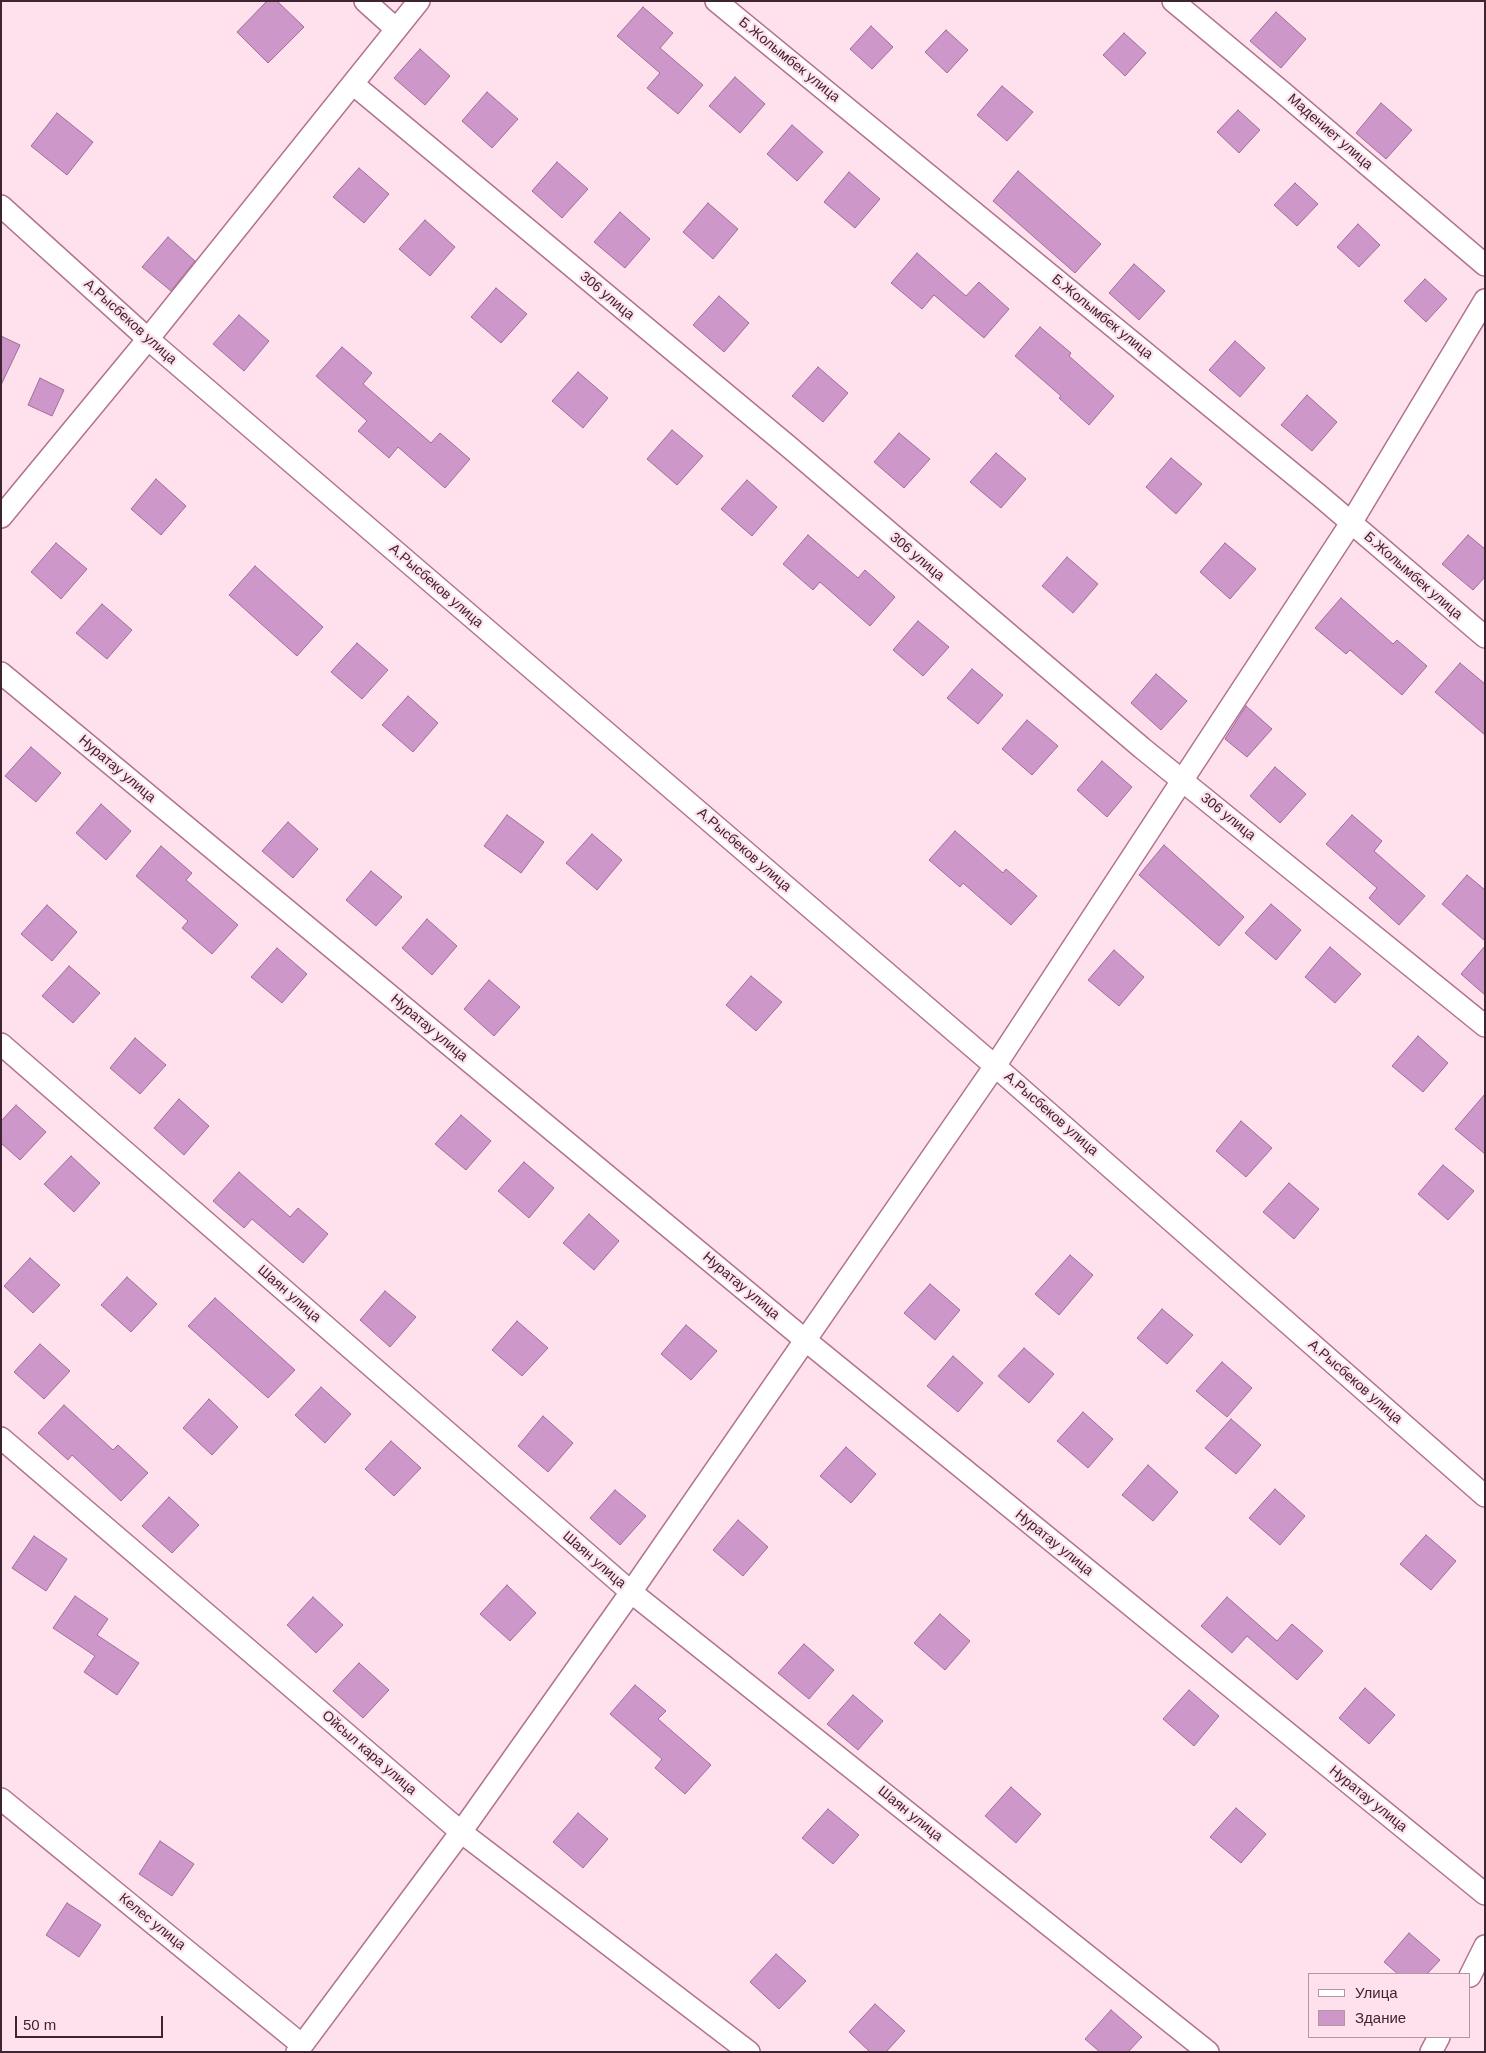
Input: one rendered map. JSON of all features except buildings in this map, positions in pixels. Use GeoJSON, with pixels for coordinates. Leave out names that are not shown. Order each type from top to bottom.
{"type":"FeatureCollection","features":[{"type":"Feature","properties":{"kind":"street"},"geometry":{"type":"LineString","coordinates":[[365,1],[396,29]]}},
{"type":"Feature","properties":{"kind":"street"},"geometry":{"type":"LineString","coordinates":[[1,517],[148,339],[419,1]]}},
{"type":"Feature","properties":{"kind":"street","name":"Б.Жолымбек улица"},"geometry":{"type":"LineString","coordinates":[[716,1],[1351,523],[1485,637]]}},
{"type":"Feature","properties":{"kind":"street","name":"Мадениет улица"},"geometry":{"type":"LineString","coordinates":[[1173,1],[1485,266]]}},
{"type":"Feature","properties":{"kind":"street","name":"306 улица"},"geometry":{"type":"LineString","coordinates":[[353,84],[788,446],[1181,780],[1485,1026]]}},
{"type":"Feature","properties":{"kind":"street","name":"А.Рысбеков улица"},"geometry":{"type":"LineString","coordinates":[[1,206],[148,339],[995,1066],[1485,1496]]}},
{"type":"Feature","properties":{"kind":"street"},"geometry":{"type":"LineString","coordinates":[[300,2048],[461,1832],[631,1592],[804,1339],[995,1066],[1351,523],[1485,300]]}},
{"type":"Feature","properties":{"kind":"street","name":"Нуратау улица"},"geometry":{"type":"LineString","coordinates":[[1,673],[804,1339],[1485,1894]]}},
{"type":"Feature","properties":{"kind":"street","name":"Шаян улица"},"geometry":{"type":"LineString","coordinates":[[1,1044],[631,1592],[1208,2052]]}},
{"type":"Feature","properties":{"kind":"street","name":"Ойсыл кара улица"},"geometry":{"type":"LineString","coordinates":[[1,1438],[461,1832],[749,2052]]}},
{"type":"Feature","properties":{"kind":"street","name":"Келес улица"},"geometry":{"type":"LineString","coordinates":[[1,1799],[300,2048]]}},
{"type":"Feature","properties":{"kind":"street"},"geometry":{"type":"LineString","coordinates":[[1471,1974],[1485,1946]]}},
{"type":"Feature","properties":{"kind":"street"},"geometry":{"type":"LineString","coordinates":[[1431,2052],[1438,2038]]}}]}
